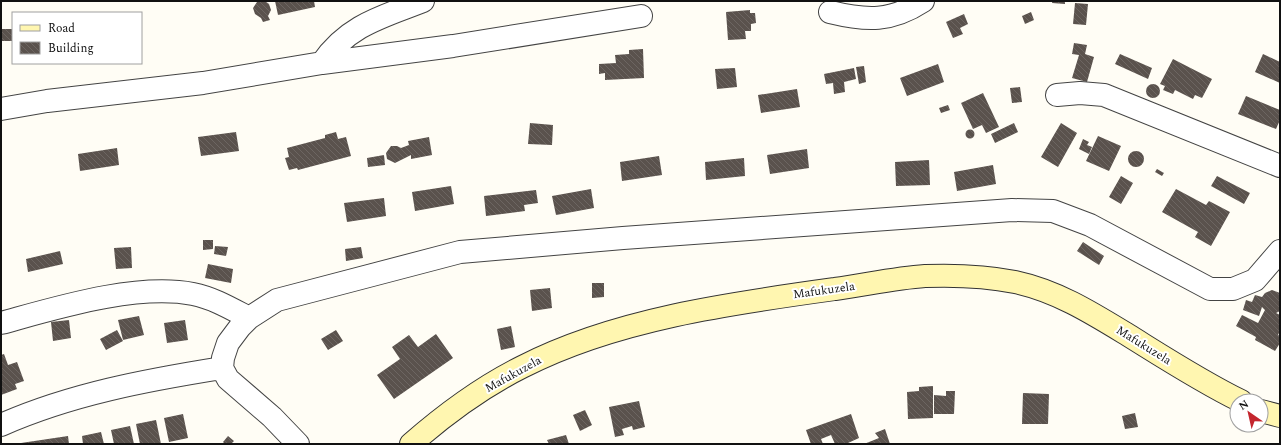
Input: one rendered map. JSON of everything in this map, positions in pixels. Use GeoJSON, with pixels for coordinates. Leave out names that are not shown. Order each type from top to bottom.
{"type":"FeatureCollection","features":[{"type":"Feature","properties":{"kind":"main road","name":"Mafukuzela"},"geometry":{"type":"LineString","coordinates":[[411,444],[486,388],[521,367],[555,351],[614,331],[688,313],[771,298],[924,276],[966,277],[1014,282],[1052,293],[1082,307],[1229,395]]}},
{"type":"Feature","properties":{"kind":"main road"},"geometry":{"type":"LineString","coordinates":[[1269,413],[1280,416]]}},
{"type":"Feature","properties":{"kind":"street"},"geometry":{"type":"LineString","coordinates":[[322,63],[332,48],[352,31],[387,15],[424,1]]}},
{"type":"Feature","properties":{"kind":"street"},"geometry":{"type":"LineString","coordinates":[[830,12],[857,19],[885,18],[910,9],[923,1]]}},
{"type":"Feature","properties":{"kind":"street"},"geometry":{"type":"LineString","coordinates":[[1,109],[47,101],[204,83],[322,63],[453,46],[641,16]]}},
{"type":"Feature","properties":{"kind":"street"},"geometry":{"type":"LineString","coordinates":[[1056,95],[1080,93],[1104,95],[1280,166]]}},
{"type":"Feature","properties":{"kind":"street"},"geometry":{"type":"LineString","coordinates":[[298,444],[272,417],[228,379],[222,368],[223,358],[228,343],[248,318],[277,300],[460,252],[623,238],[1012,210],[1053,211],[1090,224],[1210,289],[1233,289],[1255,280],[1280,251]]}},
{"type":"Feature","properties":{"kind":"street"},"geometry":{"type":"LineString","coordinates":[[1,323],[45,311],[106,298],[161,291],[192,294],[213,300],[248,318]]}},
{"type":"Feature","properties":{"kind":"street"},"geometry":{"type":"LineString","coordinates":[[1,425],[22,416],[127,384],[222,368]]}},
{"type":"Feature","properties":{"kind":"building"},"geometry":{"type":"Polygon","coordinates":[[[265,1],[269,4],[271,10],[268,16],[270,20],[263,22],[261,18],[255,14],[253,8],[257,2],[265,1]]]}},
{"type":"Feature","properties":{"kind":"building"},"geometry":{"type":"Polygon","coordinates":[[[275,1],[314,1],[315,7],[278,15],[275,1]]]}},
{"type":"Feature","properties":{"kind":"building"},"geometry":{"type":"Polygon","coordinates":[[[1052,1],[1065,1],[1065,4],[1052,3],[1052,1]]]}},
{"type":"Feature","properties":{"kind":"building"},"geometry":{"type":"Polygon","coordinates":[[[1075,3],[1088,4],[1086,25],[1073,24],[1075,3]]]}},
{"type":"Feature","properties":{"kind":"building"},"geometry":{"type":"Polygon","coordinates":[[[750,10],[750,13],[755,13],[756,23],[751,24],[751,31],[745,31],[746,39],[728,40],[726,12],[750,10]]]}},
{"type":"Feature","properties":{"kind":"building"},"geometry":{"type":"Polygon","coordinates":[[[1031,12],[1034,20],[1025,24],[1022,16],[1031,12]]]}},
{"type":"Feature","properties":{"kind":"building"},"geometry":{"type":"Polygon","coordinates":[[[964,14],[968,24],[960,28],[963,34],[953,38],[946,22],[964,14]]]}},
{"type":"Feature","properties":{"kind":"building"},"geometry":{"type":"Polygon","coordinates":[[[2,29],[12,29],[12,41],[1,41],[2,29]]]}},
{"type":"Feature","properties":{"kind":"building"},"geometry":{"type":"Polygon","coordinates":[[[1074,43],[1087,45],[1085,54],[1094,57],[1087,82],[1072,78],[1079,55],[1072,54],[1074,43]]]}},
{"type":"Feature","properties":{"kind":"building"},"geometry":{"type":"Polygon","coordinates":[[[643,49],[644,78],[605,80],[605,73],[599,74],[599,64],[616,63],[615,55],[629,54],[629,50],[643,49]]]}},
{"type":"Feature","properties":{"kind":"building"},"geometry":{"type":"Polygon","coordinates":[[[1120,54],[1152,68],[1148,79],[1115,64],[1120,54]]]}},
{"type":"Feature","properties":{"kind":"building"},"geometry":{"type":"Polygon","coordinates":[[[1263,54],[1280,62],[1280,83],[1255,72],[1263,54]]]}},
{"type":"Feature","properties":{"kind":"building"},"geometry":{"type":"Polygon","coordinates":[[[1173,59],[1212,79],[1202,98],[1195,95],[1193,99],[1175,90],[1173,94],[1163,90],[1165,86],[1160,84],[1173,59]]]}},
{"type":"Feature","properties":{"kind":"building"},"geometry":{"type":"Polygon","coordinates":[[[938,64],[944,82],[907,96],[900,78],[938,64]]]}},
{"type":"Feature","properties":{"kind":"building"},"geometry":{"type":"Polygon","coordinates":[[[864,66],[866,82],[859,84],[856,67],[864,66]]]}},
{"type":"Feature","properties":{"kind":"building"},"geometry":{"type":"Polygon","coordinates":[[[735,68],[737,87],[717,89],[715,69],[735,68]]]}},
{"type":"Feature","properties":{"kind":"building"},"geometry":{"type":"Polygon","coordinates":[[[854,68],[856,79],[844,82],[845,92],[834,94],[833,83],[826,84],[824,74],[854,68]]]}},
{"type":"Feature","properties":{"kind":"building"},"geometry":{"type":"Polygon","coordinates":[[[1153,84],[1158,86],[1160,91],[1158,96],[1153,98],[1148,96],[1146,91],[1148,86],[1153,84]]]}},
{"type":"Feature","properties":{"kind":"building"},"geometry":{"type":"Polygon","coordinates":[[[1020,87],[1022,102],[1012,103],[1010,88],[1020,87]]]}},
{"type":"Feature","properties":{"kind":"building"},"geometry":{"type":"Polygon","coordinates":[[[797,89],[800,107],[761,113],[758,95],[797,89]]]}},
{"type":"Feature","properties":{"kind":"building"},"geometry":{"type":"Polygon","coordinates":[[[983,93],[999,127],[986,133],[982,125],[973,129],[961,103],[983,93]]]}},
{"type":"Feature","properties":{"kind":"building"},"geometry":{"type":"Polygon","coordinates":[[[1246,96],[1280,110],[1280,120],[1276,129],[1238,114],[1246,96]]]}},
{"type":"Feature","properties":{"kind":"building"},"geometry":{"type":"Polygon","coordinates":[[[948,105],[950,110],[941,113],[939,108],[948,105]]]}},
{"type":"Feature","properties":{"kind":"building"},"geometry":{"type":"Polygon","coordinates":[[[530,123],[553,125],[552,145],[528,144],[530,123]]]}},
{"type":"Feature","properties":{"kind":"building"},"geometry":{"type":"Polygon","coordinates":[[[1014,123],[1018,132],[995,143],[991,134],[1014,123]]]}},
{"type":"Feature","properties":{"kind":"building"},"geometry":{"type":"Polygon","coordinates":[[[1061,123],[1077,133],[1058,167],[1041,157],[1061,123]]]}},
{"type":"Feature","properties":{"kind":"building"},"geometry":{"type":"Polygon","coordinates":[[[970,129],[975,134],[970,139],[965,134],[970,129]]]}},
{"type":"Feature","properties":{"kind":"building"},"geometry":{"type":"Polygon","coordinates":[[[236,132],[239,151],[201,156],[198,137],[236,132]]]}},
{"type":"Feature","properties":{"kind":"building"},"geometry":{"type":"Polygon","coordinates":[[[336,132],[338,139],[346,137],[351,156],[298,170],[297,168],[289,170],[285,158],[289,157],[287,148],[325,138],[325,135],[336,132]]]}},
{"type":"Feature","properties":{"kind":"building"},"geometry":{"type":"Polygon","coordinates":[[[1098,136],[1121,146],[1109,171],[1086,161],[1098,136]]]}},
{"type":"Feature","properties":{"kind":"building"},"geometry":{"type":"Polygon","coordinates":[[[429,137],[432,155],[411,159],[411,155],[395,163],[387,159],[386,153],[391,146],[401,148],[409,145],[408,141],[429,137]]]}},
{"type":"Feature","properties":{"kind":"building"},"geometry":{"type":"Polygon","coordinates":[[[1083,139],[1089,142],[1087,145],[1092,147],[1089,154],[1079,149],[1083,139]]]}},
{"type":"Feature","properties":{"kind":"building"},"geometry":{"type":"Polygon","coordinates":[[[117,148],[119,165],[80,171],[78,154],[117,148]]]}},
{"type":"Feature","properties":{"kind":"building"},"geometry":{"type":"Polygon","coordinates":[[[807,149],[809,168],[770,174],[767,155],[807,149]]]}},
{"type":"Feature","properties":{"kind":"building"},"geometry":{"type":"Polygon","coordinates":[[[1136,151],[1143,156],[1144,159],[1139,166],[1136,167],[1129,162],[1128,159],[1133,152],[1136,151]]]}},
{"type":"Feature","properties":{"kind":"building"},"geometry":{"type":"Polygon","coordinates":[[[384,155],[385,165],[368,167],[367,158],[384,155]]]}},
{"type":"Feature","properties":{"kind":"building"},"geometry":{"type":"Polygon","coordinates":[[[659,156],[662,175],[622,181],[620,162],[659,156]]]}},
{"type":"Feature","properties":{"kind":"building"},"geometry":{"type":"Polygon","coordinates":[[[744,158],[745,176],[706,180],[705,162],[744,158]]]}},
{"type":"Feature","properties":{"kind":"building"},"geometry":{"type":"Polygon","coordinates":[[[929,160],[930,185],[896,186],[895,162],[929,160]]]}},
{"type":"Feature","properties":{"kind":"building"},"geometry":{"type":"Polygon","coordinates":[[[993,165],[996,184],[957,191],[954,172],[993,165]]]}},
{"type":"Feature","properties":{"kind":"building"},"geometry":{"type":"Polygon","coordinates":[[[1157,169],[1164,173],[1162,176],[1155,172],[1157,169]]]}},
{"type":"Feature","properties":{"kind":"building"},"geometry":{"type":"Polygon","coordinates":[[[1121,176],[1133,183],[1121,204],[1109,197],[1121,176]]]}},
{"type":"Feature","properties":{"kind":"building"},"geometry":{"type":"Polygon","coordinates":[[[1217,176],[1250,193],[1244,204],[1211,186],[1217,176]]]}},
{"type":"Feature","properties":{"kind":"building"},"geometry":{"type":"Polygon","coordinates":[[[451,186],[454,204],[415,211],[412,192],[451,186]]]}},
{"type":"Feature","properties":{"kind":"building"},"geometry":{"type":"Polygon","coordinates":[[[591,189],[594,208],[556,215],[552,196],[591,189]]]}},
{"type":"Feature","properties":{"kind":"building"},"geometry":{"type":"Polygon","coordinates":[[[1176,189],[1206,205],[1209,201],[1230,212],[1211,246],[1195,237],[1198,232],[1162,212],[1176,189]]]}},
{"type":"Feature","properties":{"kind":"building"},"geometry":{"type":"Polygon","coordinates":[[[536,190],[538,203],[524,205],[525,211],[486,216],[484,196],[536,190]]]}},
{"type":"Feature","properties":{"kind":"building"},"geometry":{"type":"Polygon","coordinates":[[[384,198],[386,216],[347,222],[344,203],[384,198]]]}},
{"type":"Feature","properties":{"kind":"building"},"geometry":{"type":"Polygon","coordinates":[[[203,240],[213,240],[213,249],[203,250],[203,240]]]}},
{"type":"Feature","properties":{"kind":"building"},"geometry":{"type":"Polygon","coordinates":[[[1083,242],[1104,256],[1099,265],[1077,251],[1083,242]]]}},
{"type":"Feature","properties":{"kind":"building"},"geometry":{"type":"Polygon","coordinates":[[[215,246],[228,247],[226,256],[214,254],[215,246]]]}},
{"type":"Feature","properties":{"kind":"building"},"geometry":{"type":"Polygon","coordinates":[[[131,247],[132,268],[116,269],[114,248],[131,247]]]}},
{"type":"Feature","properties":{"kind":"building"},"geometry":{"type":"Polygon","coordinates":[[[361,247],[363,258],[346,261],[345,249],[361,247]]]}},
{"type":"Feature","properties":{"kind":"building"},"geometry":{"type":"Polygon","coordinates":[[[60,251],[63,264],[28,272],[26,259],[60,251]]]}},
{"type":"Feature","properties":{"kind":"building"},"geometry":{"type":"Polygon","coordinates":[[[208,264],[233,269],[231,283],[205,278],[208,264]]]}},
{"type":"Feature","properties":{"kind":"building"},"geometry":{"type":"Polygon","coordinates":[[[592,283],[604,283],[604,297],[592,298],[592,283]]]}},
{"type":"Feature","properties":{"kind":"building"},"geometry":{"type":"Polygon","coordinates":[[[550,288],[552,308],[532,311],[530,290],[550,288]]]}},
{"type":"Feature","properties":{"kind":"building"},"geometry":{"type":"Polygon","coordinates":[[[1272,290],[1280,293],[1280,311],[1276,313],[1280,315],[1280,331],[1278,335],[1280,336],[1280,343],[1275,351],[1255,340],[1256,337],[1236,326],[1242,315],[1258,323],[1265,310],[1262,307],[1259,316],[1243,310],[1246,300],[1252,302],[1255,295],[1262,297],[1265,293],[1272,290]]]}},
{"type":"Feature","properties":{"kind":"building"},"geometry":{"type":"Polygon","coordinates":[[[139,316],[144,335],[123,340],[118,320],[139,316]]]}},
{"type":"Feature","properties":{"kind":"building"},"geometry":{"type":"Polygon","coordinates":[[[69,320],[71,338],[53,341],[51,322],[69,320]]]}},
{"type":"Feature","properties":{"kind":"building"},"geometry":{"type":"Polygon","coordinates":[[[185,320],[188,340],[167,343],[164,323],[185,320]]]}},
{"type":"Feature","properties":{"kind":"building"},"geometry":{"type":"Polygon","coordinates":[[[511,326],[515,347],[501,350],[497,329],[511,326]]]}},
{"type":"Feature","properties":{"kind":"building"},"geometry":{"type":"Polygon","coordinates":[[[117,330],[123,341],[106,350],[100,339],[117,330]]]}},
{"type":"Feature","properties":{"kind":"building"},"geometry":{"type":"Polygon","coordinates":[[[336,330],[343,341],[328,350],[321,339],[336,330]]]}},
{"type":"Feature","properties":{"kind":"building"},"geometry":{"type":"Polygon","coordinates":[[[436,334],[453,358],[394,399],[377,375],[400,359],[392,347],[409,335],[418,347],[436,334]]]}},
{"type":"Feature","properties":{"kind":"building"},"geometry":{"type":"Polygon","coordinates":[[[4,354],[8,365],[17,362],[24,381],[15,384],[17,389],[1,395],[1,355],[4,354]]]}},
{"type":"Feature","properties":{"kind":"building"},"geometry":{"type":"Polygon","coordinates":[[[933,386],[933,418],[908,419],[907,392],[919,391],[919,387],[933,386]]]}},
{"type":"Feature","properties":{"kind":"building"},"geometry":{"type":"Polygon","coordinates":[[[946,391],[955,391],[954,414],[934,414],[934,395],[946,396],[946,391]]]}},
{"type":"Feature","properties":{"kind":"building"},"geometry":{"type":"Polygon","coordinates":[[[1023,393],[1049,394],[1048,424],[1022,424],[1023,393]]]}},
{"type":"Feature","properties":{"kind":"building"},"geometry":{"type":"Polygon","coordinates":[[[639,401],[645,427],[633,430],[632,426],[622,429],[624,435],[615,437],[609,407],[639,401]]]}},
{"type":"Feature","properties":{"kind":"building"},"geometry":{"type":"Polygon","coordinates":[[[585,410],[592,425],[580,431],[573,415],[585,410]]]}},
{"type":"Feature","properties":{"kind":"building"},"geometry":{"type":"Polygon","coordinates":[[[1135,413],[1138,427],[1125,429],[1122,416],[1135,413]]]}},
{"type":"Feature","properties":{"kind":"building"},"geometry":{"type":"Polygon","coordinates":[[[183,414],[188,438],[169,442],[164,418],[183,414]]]}},
{"type":"Feature","properties":{"kind":"building"},"geometry":{"type":"Polygon","coordinates":[[[851,414],[859,438],[848,444],[835,444],[831,435],[821,439],[823,444],[811,444],[806,430],[851,414]]]}},
{"type":"Feature","properties":{"kind":"building"},"geometry":{"type":"Polygon","coordinates":[[[156,420],[161,444],[140,444],[136,424],[156,420]]]}},
{"type":"Feature","properties":{"kind":"building"},"geometry":{"type":"Polygon","coordinates":[[[130,426],[134,444],[114,444],[111,430],[130,426]]]}},
{"type":"Feature","properties":{"kind":"building"},"geometry":{"type":"Polygon","coordinates":[[[885,429],[890,444],[864,444],[879,438],[875,433],[885,429]]]}},
{"type":"Feature","properties":{"kind":"building"},"geometry":{"type":"Polygon","coordinates":[[[101,432],[104,444],[83,444],[82,436],[101,432]]]}},
{"type":"Feature","properties":{"kind":"building"},"geometry":{"type":"Polygon","coordinates":[[[566,435],[569,444],[549,444],[547,440],[566,435]]]}},
{"type":"Feature","properties":{"kind":"building"},"geometry":{"type":"Polygon","coordinates":[[[68,436],[69,444],[21,444],[21,443],[68,436]]]}},
{"type":"Feature","properties":{"kind":"building"},"geometry":{"type":"Polygon","coordinates":[[[228,436],[234,441],[231,444],[225,444],[223,442],[228,436]]]}}]}
